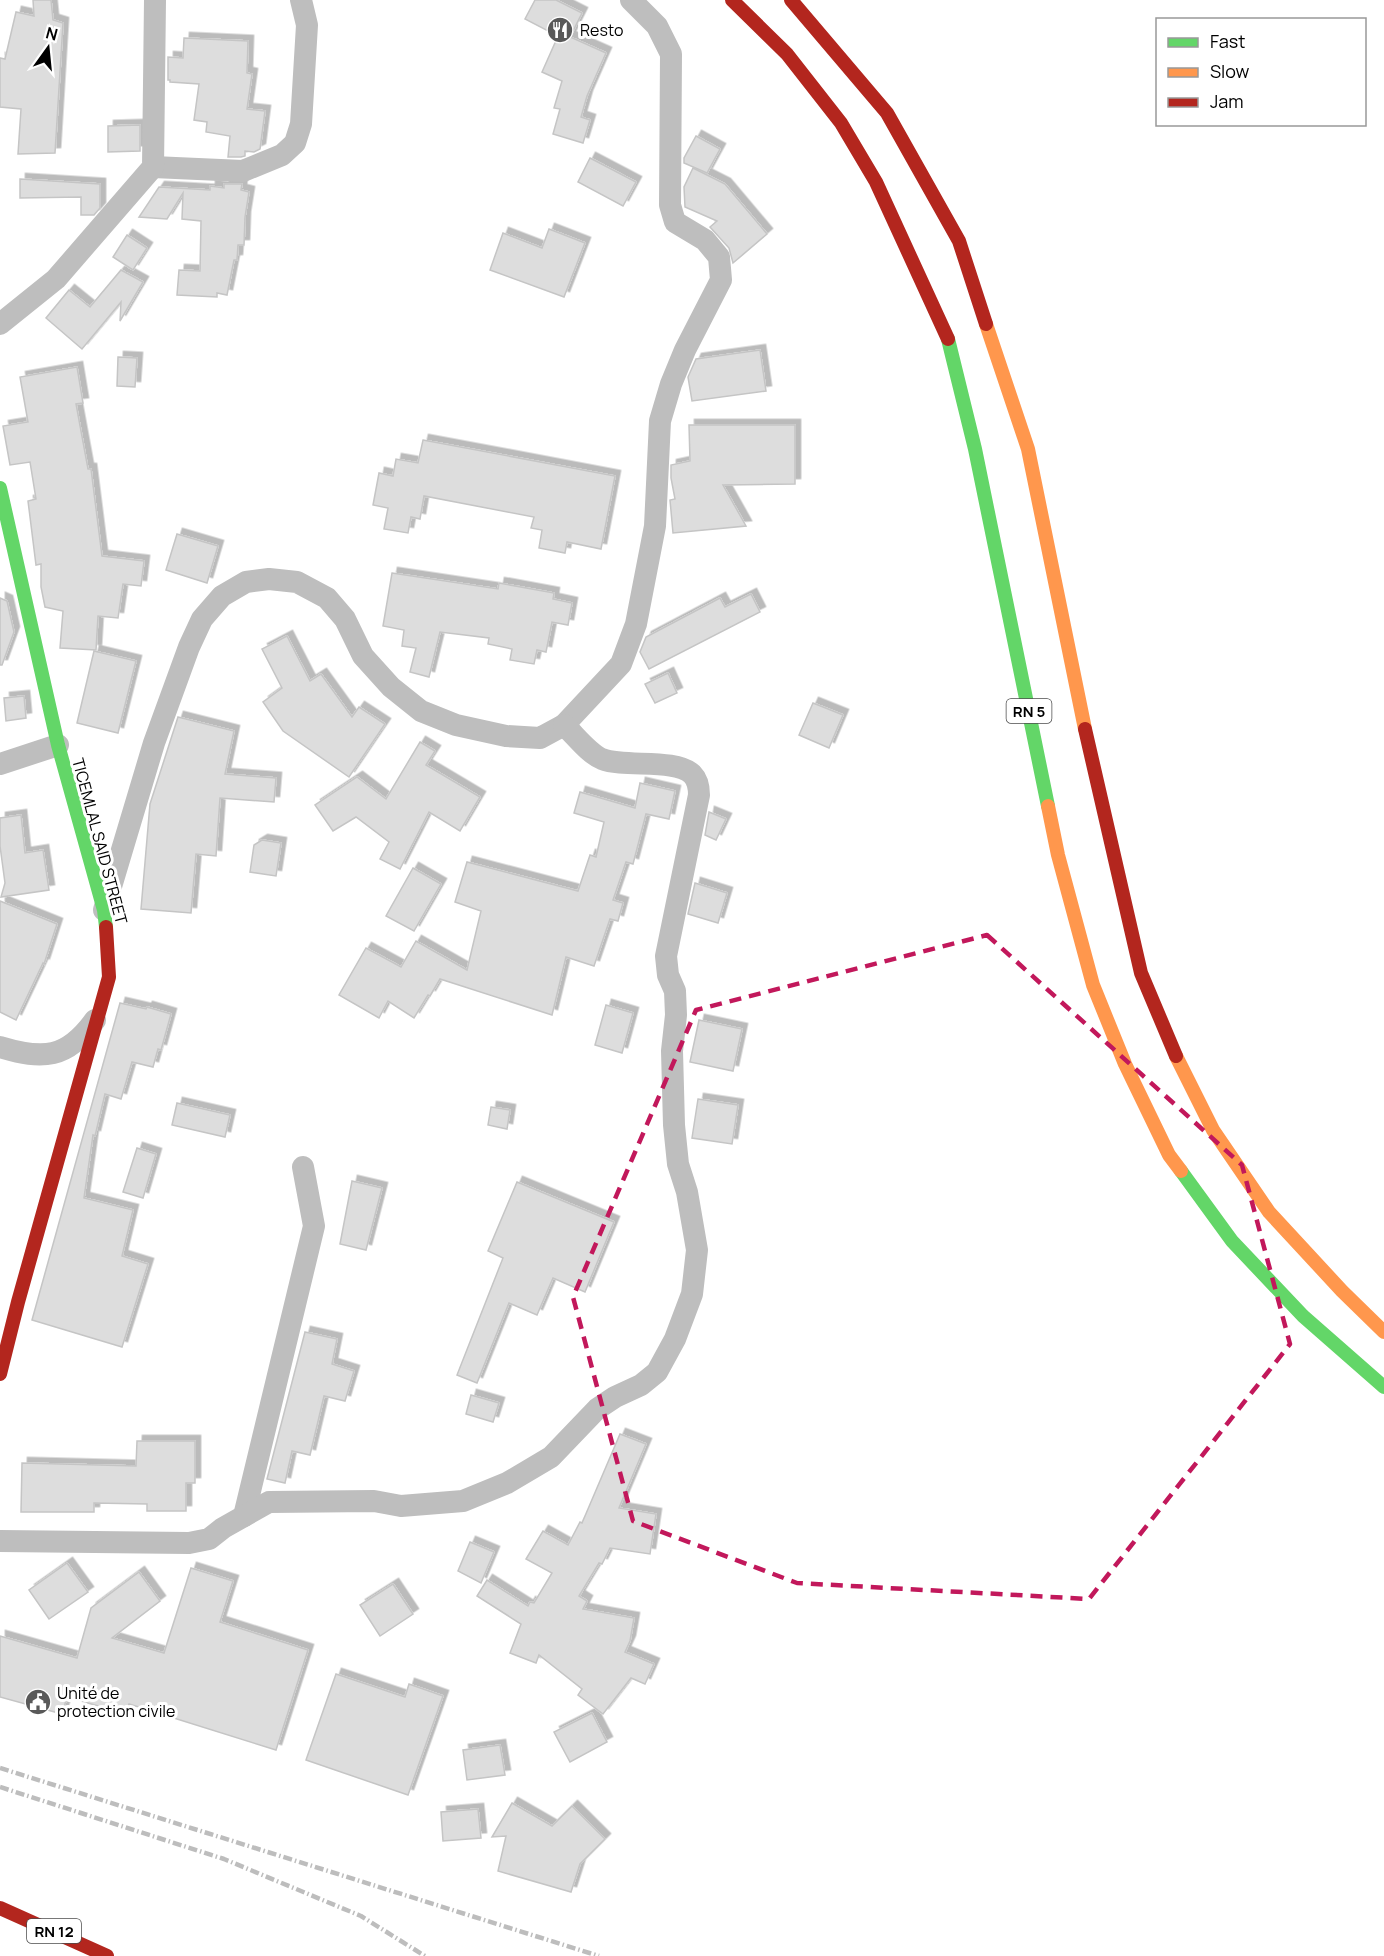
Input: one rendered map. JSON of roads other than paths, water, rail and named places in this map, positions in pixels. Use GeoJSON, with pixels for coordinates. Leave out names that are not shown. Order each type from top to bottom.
{"type":"FeatureCollection","features":[{"type":"Feature","properties":{"kind":"main road","name":"RN 5"},"geometry":{"type":"LineString","coordinates":[[732,0],[787,54],[841,123],[876,182],[946,333],[975,449],[1059,855],[1093,985],[1125,1064],[1168,1155],[1232,1240],[1302,1316],[1384,1387]]}},
{"type":"Feature","properties":{"kind":"main road"},"geometry":{"type":"LineString","coordinates":[[791,0],[887,113],[959,241],[1028,449],[1090,759],[1142,973],[1173,1050],[1213,1130],[1269,1212],[1342,1291],[1384,1332]]}},
{"type":"Feature","properties":{"kind":"main road","name":"TICEMLAL SAID STREET"},"geometry":{"type":"LineString","coordinates":[[0,488],[58,745],[104,910],[109,977],[100,1013],[9,1299],[0,1374]]}},
{"type":"Feature","properties":{"kind":"main road","name":"RN 12"},"geometry":{"type":"LineString","coordinates":[[0,1908],[106,1956]]}},
{"type":"Feature","properties":{"kind":"street"},"geometry":{"type":"LineString","coordinates":[[0,324],[56,279],[153,167],[155,0]]}},
{"type":"Feature","properties":{"kind":"street"},"geometry":{"type":"LineString","coordinates":[[153,167],[243,171],[282,155],[296,143],[301,124],[307,26],[301,0]]}},
{"type":"Feature","properties":{"kind":"street"},"geometry":{"type":"LineString","coordinates":[[104,910],[154,743],[189,647],[208,611],[222,596],[246,582],[269,579],[297,582],[327,598],[345,619],[363,656],[391,687],[420,711],[456,725],[506,736],[540,738],[564,725],[621,664],[636,624],[655,526],[660,421],[671,384],[685,350],[715,296],[721,280],[719,257],[705,240],[675,222],[670,205],[671,54],[657,26],[632,0]]}},
{"type":"Feature","properties":{"kind":"street"},"geometry":{"type":"LineString","coordinates":[[0,1541],[189,1543],[209,1539],[269,1502],[374,1501],[400,1506],[463,1501],[507,1483],[552,1457],[597,1409],[615,1397],[641,1385],[657,1372],[675,1339],[692,1294],[697,1250],[694,1222],[678,1164],[672,1051],[676,1015],[675,991],[668,975],[666,956],[699,795],[698,783],[693,774],[682,768],[611,762],[599,758],[564,725]]}},
{"type":"Feature","properties":{"kind":"street"},"geometry":{"type":"LineString","coordinates":[[0,764],[58,745]]}},
{"type":"Feature","properties":{"kind":"street"},"geometry":{"type":"LineString","coordinates":[[0,1047],[25,1054],[50,1055],[83,1036],[100,1013]]}},
{"type":"Feature","properties":{"kind":"street"},"geometry":{"type":"LineString","coordinates":[[244,1516],[314,1226],[303,1167]]}},
{"type":"Feature","properties":{"kind":"railway"},"geometry":{"type":"LineString","coordinates":[[0,1768],[599,1956]]}},
{"type":"Feature","properties":{"kind":"railway"},"geometry":{"type":"LineString","coordinates":[[0,1787],[224,1859],[361,1916],[425,1956]]}},
{"type":"Feature","properties":{"kind":"place","name":"Resto"},"geometry":{"type":"Point","coordinates":[560,30]}},
{"type":"Feature","properties":{"kind":"place","name":"Unité de protection civile"},"geometry":{"type":"Point","coordinates":[38,1702]}}]}
